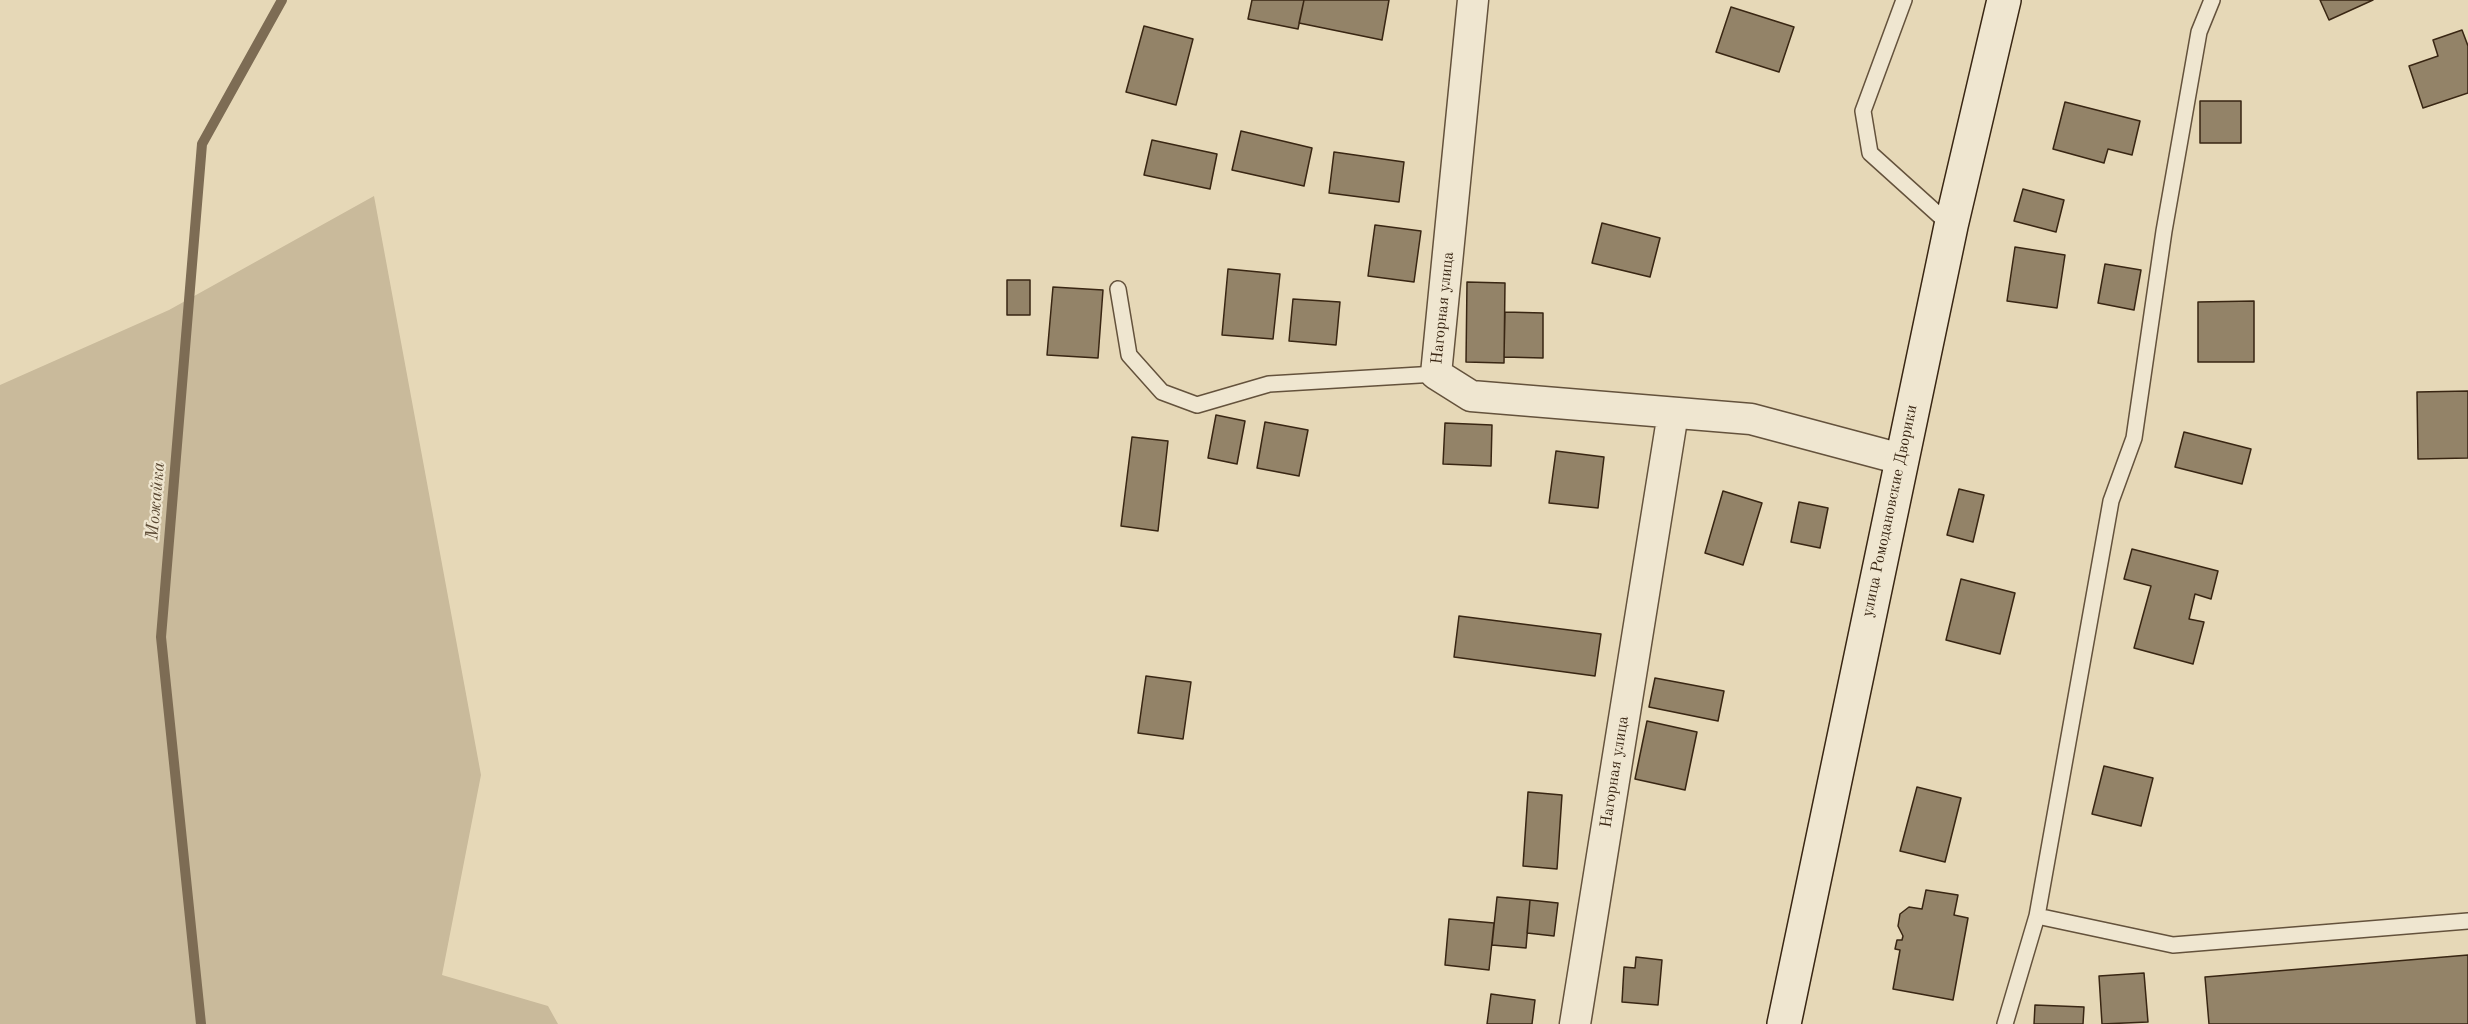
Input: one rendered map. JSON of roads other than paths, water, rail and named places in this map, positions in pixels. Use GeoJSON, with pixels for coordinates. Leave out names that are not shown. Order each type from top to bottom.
{"type":"FeatureCollection","features":[{"type":"Feature","properties":{"kind":"street","name":"Нагорная улица"},"geometry":{"type":"LineString","coordinates":[[1473,0],[1436,374],[1472,396],[1751,419],[1901,459]]}},
{"type":"Feature","properties":{"kind":"street","name":"улица Ромодановские Дворики"},"geometry":{"type":"LineString","coordinates":[[1784,1024],[1951,226],[2004,0]]}},
{"type":"Feature","properties":{"kind":"street","name":"Нагорная улица"},"geometry":{"type":"LineString","coordinates":[[1575,1024],[1672,413]]}},
{"type":"Feature","properties":{"kind":"lane"},"geometry":{"type":"LineString","coordinates":[[1904,0],[1863,111],[1870,153],[1951,226]]}},
{"type":"Feature","properties":{"kind":"lane"},"geometry":{"type":"LineString","coordinates":[[2005,1024],[2037,916],[2111,501],[2134,438],[2164,231],[2199,32],[2212,0]]}},
{"type":"Feature","properties":{"kind":"lane"},"geometry":{"type":"LineString","coordinates":[[1118,289],[1129,355],[1162,392],[1197,405],[1269,384],[1436,374]]}},
{"type":"Feature","properties":{"kind":"lane"},"geometry":{"type":"LineString","coordinates":[[2037,916],[2173,945],[2468,921]]}},
{"type":"Feature","properties":{"kind":"waterway","name":"Можайка"},"geometry":{"type":"LineString","coordinates":[[201,1024],[161,637],[202,144],[282,0]]}}]}
